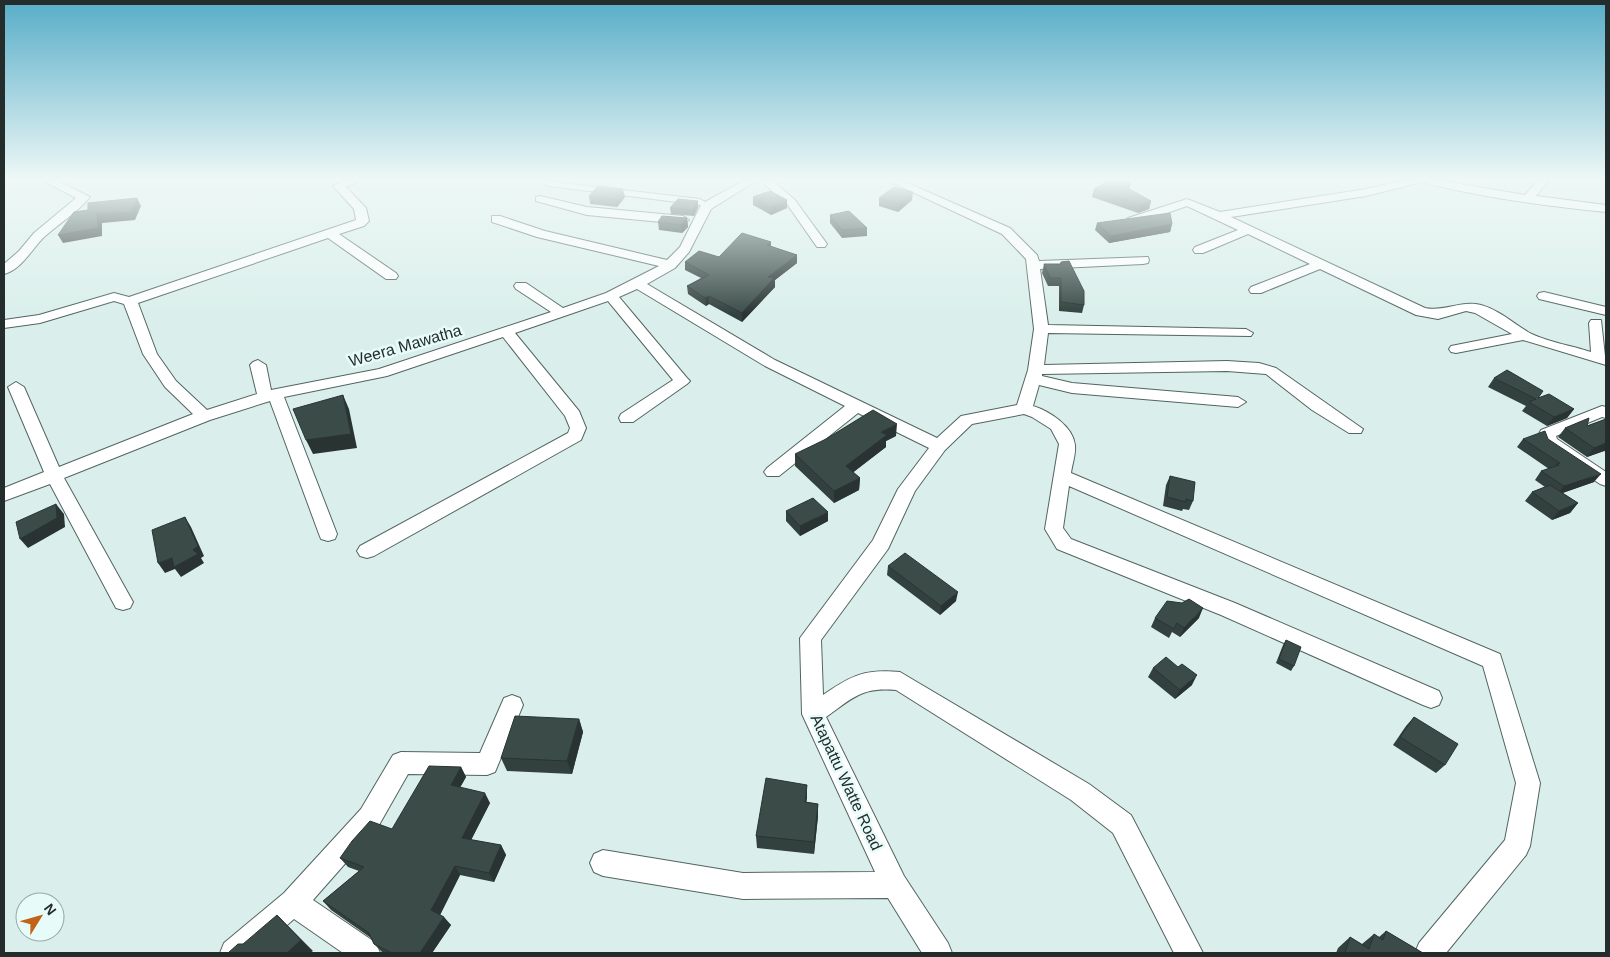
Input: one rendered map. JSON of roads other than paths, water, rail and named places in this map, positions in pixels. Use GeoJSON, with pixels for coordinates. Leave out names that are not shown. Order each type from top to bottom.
{"type":"FeatureCollection","features":[{"type":"Feature","properties":{"kind":"street"},"geometry":{"type":"LineString","coordinates":[[4,270],[23,254],[38,236],[51,226]]}},
{"type":"Feature","properties":{"kind":"street"},"geometry":{"type":"LineString","coordinates":[[4,324],[40,319],[114,297],[130,301],[330,234],[350,226]]}},
{"type":"Feature","properties":{"kind":"street"},"geometry":{"type":"LineString","coordinates":[[516,226],[542,234],[670,265]]}},
{"type":"Feature","properties":{"kind":"street","name":"Weera Mawatha"},"geometry":{"type":"LineString","coordinates":[[4,495],[204,416],[270,396],[382,373],[611,296],[638,284],[670,265],[685,249],[696,226]]}},
{"type":"Feature","properties":{"kind":"street"},"geometry":{"type":"LineString","coordinates":[[808,226],[821,244]]}},
{"type":"Feature","properties":{"kind":"street"},"geometry":{"type":"LineString","coordinates":[[992,226],[1006,232],[1032,258],[1034,265],[1041,329],[1035,374],[1024,409],[1038,413],[1057,426],[1067,444],[1054,529],[1064,544],[1228,609],[1431,698]]}},
{"type":"Feature","properties":{"kind":"street"},"geometry":{"type":"LineString","coordinates":[[1239,226],[1422,312],[1438,315],[1466,307],[1479,309],[1508,323],[1524,336],[1602,360],[1596,323]]}},
{"type":"Feature","properties":{"kind":"street"},"geometry":{"type":"LineString","coordinates":[[1199,250],[1248,230]]}},
{"type":"Feature","properties":{"kind":"street"},"geometry":{"type":"LineString","coordinates":[[330,234],[392,276]]}},
{"type":"Feature","properties":{"kind":"street"},"geometry":{"type":"LineString","coordinates":[[1034,265],[1143,260]]}},
{"type":"Feature","properties":{"kind":"street"},"geometry":{"type":"LineString","coordinates":[[1256,290],[1319,265]]}},
{"type":"Feature","properties":{"kind":"street"},"geometry":{"type":"LineString","coordinates":[[638,284],[770,363],[939,446]]}},
{"type":"Feature","properties":{"kind":"street"},"geometry":{"type":"LineString","coordinates":[[521,286],[562,313]]}},
{"type":"Feature","properties":{"kind":"street"},"geometry":{"type":"LineString","coordinates":[[611,296],[682,381],[627,418]]}},
{"type":"Feature","properties":{"kind":"street"},"geometry":{"type":"LineString","coordinates":[[1544,296],[1606,311]]}},
{"type":"Feature","properties":{"kind":"street"},"geometry":{"type":"LineString","coordinates":[[130,301],[150,354],[170,384],[204,416]]}},
{"type":"Feature","properties":{"kind":"street"},"geometry":{"type":"LineString","coordinates":[[1041,329],[1246,333]]}},
{"type":"Feature","properties":{"kind":"street"},"geometry":{"type":"LineString","coordinates":[[367,551],[575,436],[578,428],[574,415],[506,332]]}},
{"type":"Feature","properties":{"kind":"street"},"geometry":{"type":"LineString","coordinates":[[1456,349],[1524,336]]}},
{"type":"Feature","properties":{"kind":"street"},"geometry":{"type":"LineString","coordinates":[[258,365],[328,534]]}},
{"type":"Feature","properties":{"kind":"street"},"geometry":{"type":"LineString","coordinates":[[1035,374],[1228,366],[1259,368],[1271,371],[1318,406],[1356,429]]}},
{"type":"Feature","properties":{"kind":"street"},"geometry":{"type":"LineString","coordinates":[[1035,374],[1072,388],[1238,402]]}},
{"type":"Feature","properties":{"kind":"street"},"geometry":{"type":"LineString","coordinates":[[16,387],[54,475],[123,602]]}},
{"type":"Feature","properties":{"kind":"street"},"geometry":{"type":"LineString","coordinates":[[773,472],[856,406]]}},
{"type":"Feature","properties":{"kind":"street","name":"Atapattu Watte Road"},"geometry":{"type":"LineString","coordinates":[[938,953],[895,885],[813,714],[810,638],[881,544],[907,490],[939,446],[967,420],[1024,409]]}},
{"type":"Feature","properties":{"kind":"street"},"geometry":{"type":"LineString","coordinates":[[1606,413],[1602,411],[1547,434],[1549,442],[1606,480]]}},
{"type":"Feature","properties":{"kind":"street"},"geometry":{"type":"LineString","coordinates":[[1062,476],[1492,660],[1528,783],[1517,846],[1429,953]]}},
{"type":"Feature","properties":{"kind":"street"},"geometry":{"type":"LineString","coordinates":[[813,714],[852,687],[876,679],[900,681],[1080,792],[1122,824],[1189,953]]}},
{"type":"Feature","properties":{"kind":"street"},"geometry":{"type":"LineString","coordinates":[[234,953],[293,902],[370,817],[400,763],[487,764],[512,705]]}},
{"type":"Feature","properties":{"kind":"street"},"geometry":{"type":"LineString","coordinates":[[602,862],[743,886],[895,885]]}},
{"type":"Feature","properties":{"kind":"street"},"geometry":{"type":"LineString","coordinates":[[293,902],[366,953]]}}]}
